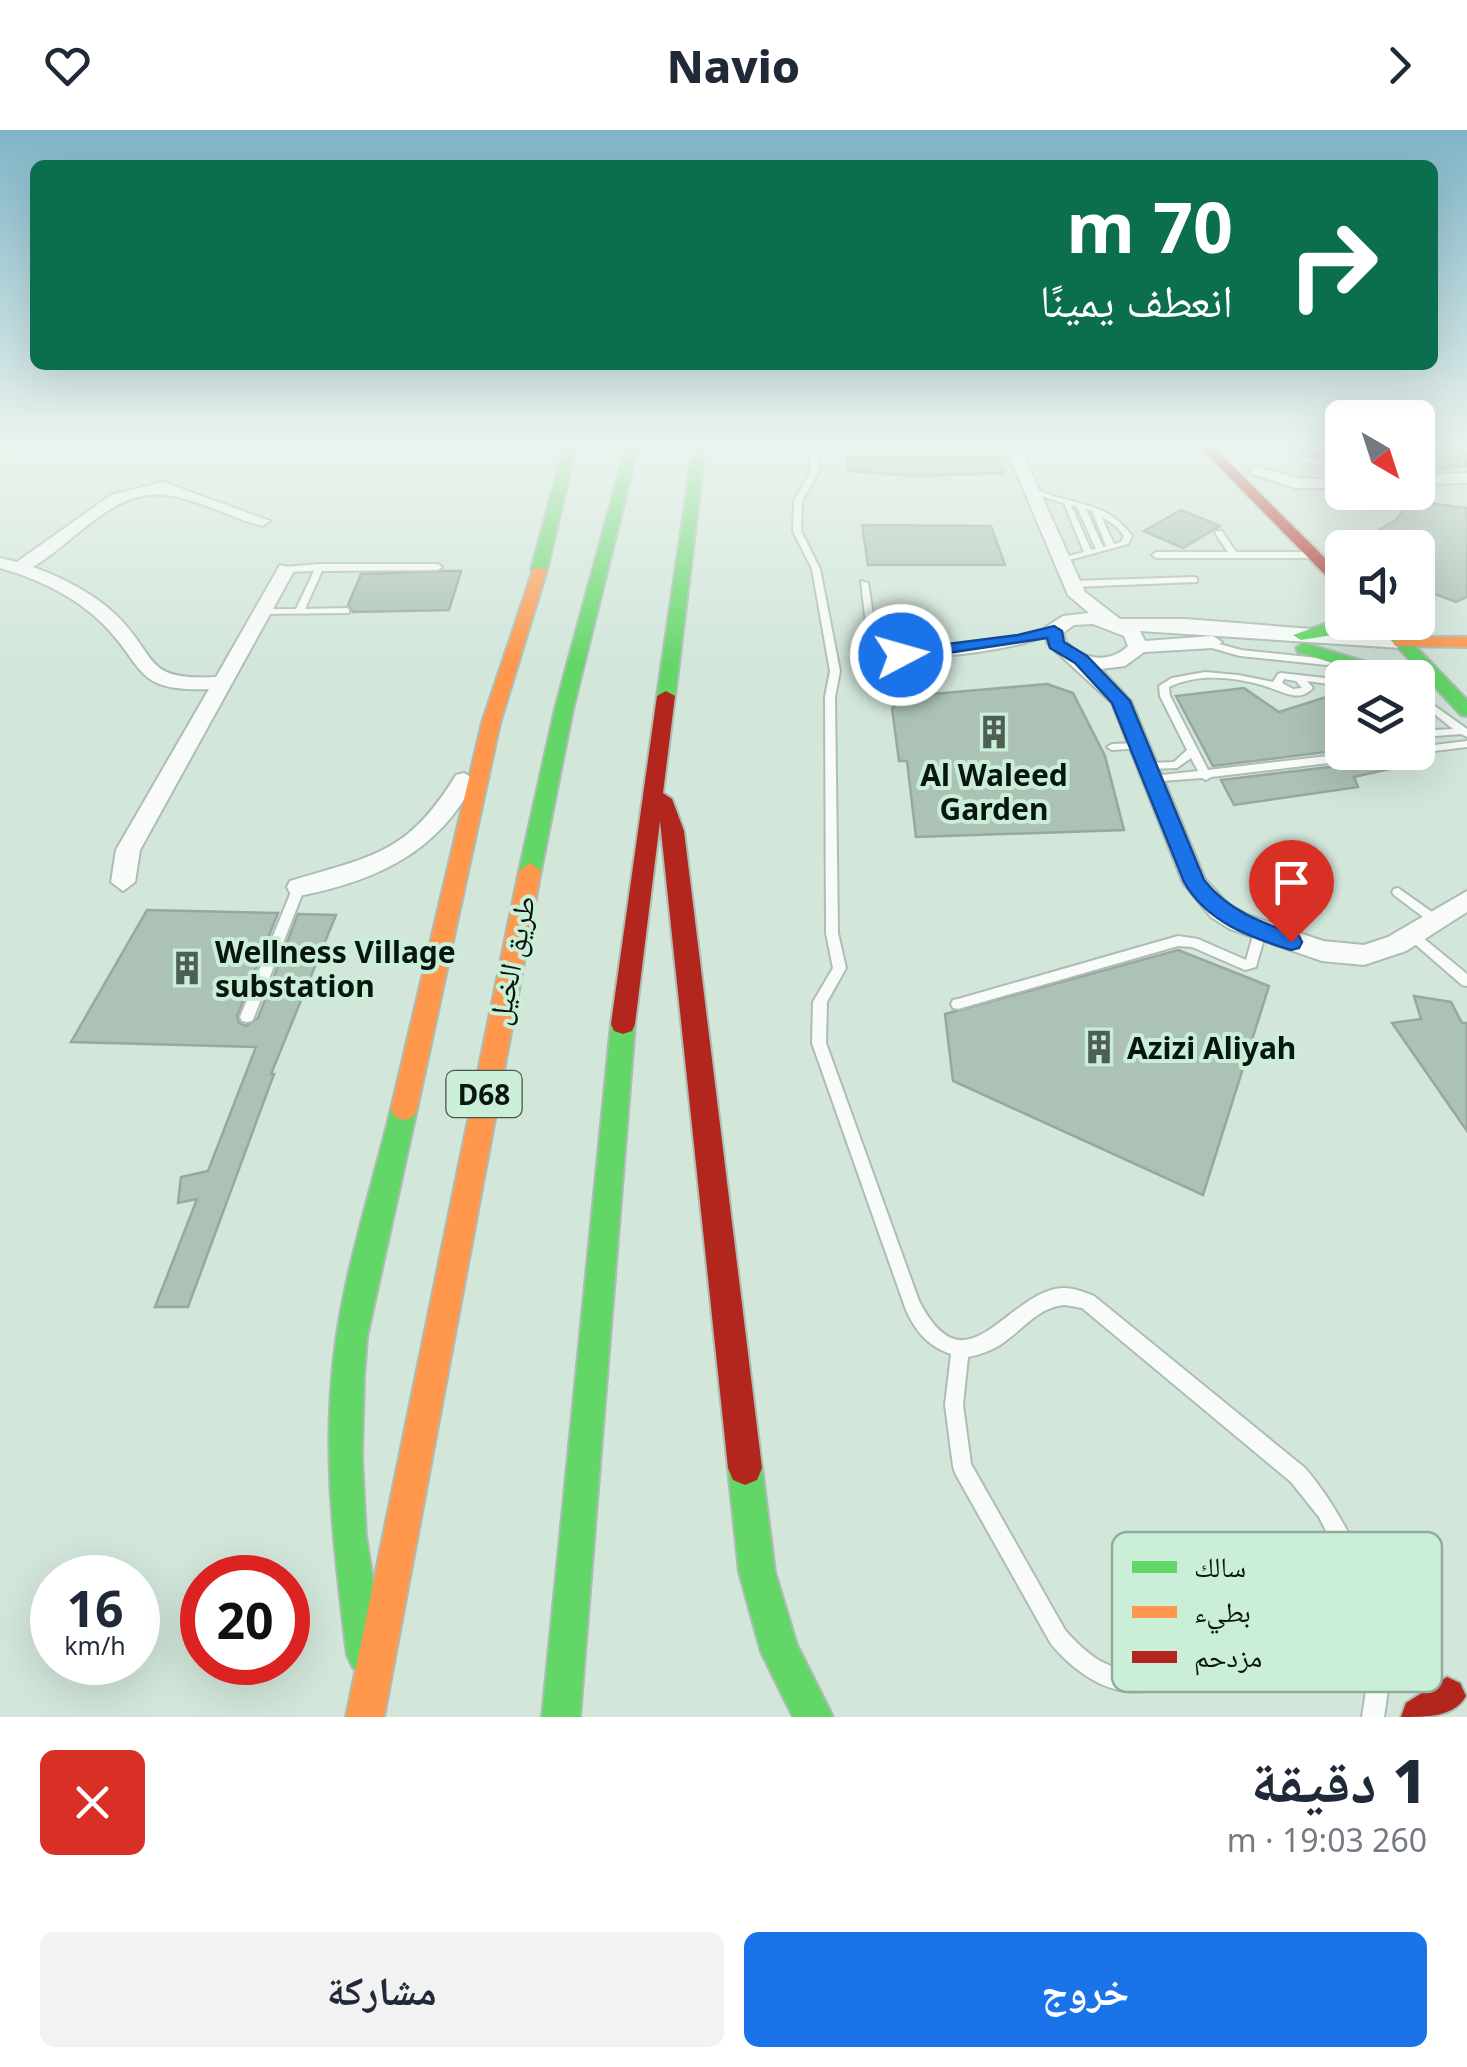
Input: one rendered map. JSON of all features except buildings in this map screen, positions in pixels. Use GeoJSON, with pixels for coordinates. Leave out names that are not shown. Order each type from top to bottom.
{"type":"FeatureCollection","features":[{"type":"Feature","properties":{"kind":"main road"},"geometry":{"type":"LineString","coordinates":[[372,1681],[358,1617],[345,1497],[345,1423],[352,1337],[491,723],[534,586],[551,517]]}},
{"type":"Feature","properties":{"kind":"main road","name":"طريق الخيل"},"geometry":{"type":"LineString","coordinates":[[365,1717],[496,1029],[564,710],[612,517]]}},
{"type":"Feature","properties":{"kind":"main road"},"geometry":{"type":"LineString","coordinates":[[561,1717],[626,989],[690,517]]}},
{"type":"Feature","properties":{"kind":"main road"},"geometry":{"type":"LineString","coordinates":[[1277,517],[1325,565]]}},
{"type":"Feature","properties":{"kind":"main road"},"geometry":{"type":"LineString","coordinates":[[1301,517],[1325,542]]}},
{"type":"Feature","properties":{"kind":"main road"},"geometry":{"type":"LineString","coordinates":[[1435,621],[1467,631]]}},
{"type":"Feature","properties":{"kind":"main road"},"geometry":{"type":"LineString","coordinates":[[1303,642],[1325,632]]}},
{"type":"Feature","properties":{"kind":"main road"},"geometry":{"type":"LineString","coordinates":[[1303,642],[1350,660]]}},
{"type":"Feature","properties":{"kind":"main road"},"geometry":{"type":"LineString","coordinates":[[1416,646],[1467,642]]}},
{"type":"Feature","properties":{"kind":"main road"},"geometry":{"type":"LineString","coordinates":[[1416,646],[1467,661]]}},
{"type":"Feature","properties":{"kind":"main road"},"geometry":{"type":"LineString","coordinates":[[1416,646],[1467,690]]}},
{"type":"Feature","properties":{"kind":"main road"},"geometry":{"type":"LineString","coordinates":[[1416,646],[1466,723]]}},
{"type":"Feature","properties":{"kind":"main road"},"geometry":{"type":"LineString","coordinates":[[1435,699],[1466,723]]}},
{"type":"Feature","properties":{"kind":"main road"},"geometry":{"type":"LineString","coordinates":[[654,787],[674,831],[756,1572],[780,1652],[814,1717]]}},
{"type":"Feature","properties":{"kind":"main road"},"geometry":{"type":"LineString","coordinates":[[1420,1717],[1467,1676]]}},
{"type":"Feature","properties":{"kind":"main road"},"geometry":{"type":"LineString","coordinates":[[1432,1717],[1447,1696]]}},
{"type":"Feature","properties":{"kind":"street"},"geometry":{"type":"LineString","coordinates":[[10,566],[66,538],[88,517]]}},
{"type":"Feature","properties":{"kind":"street"},"geometry":{"type":"LineString","coordinates":[[248,517],[262,522]]}},
{"type":"Feature","properties":{"kind":"street"},"geometry":{"type":"LineString","coordinates":[[1042,517],[1075,590],[1136,638],[1138,647],[1133,656],[1122,661],[1081,660]]}},
{"type":"Feature","properties":{"kind":"street"},"geometry":{"type":"LineString","coordinates":[[10,566],[69,590],[96,608],[119,630],[153,674],[182,684],[223,682]]}},
{"type":"Feature","properties":{"kind":"street"},"geometry":{"type":"LineString","coordinates":[[123,882],[128,850],[286,569]]}},
{"type":"Feature","properties":{"kind":"street"},"geometry":{"type":"LineString","coordinates":[[1075,590],[1072,612],[1058,627],[1056,644],[1081,660],[1121,701],[1194,882],[1220,911],[1260,932],[1344,956],[1381,950],[1467,900]]}},
{"type":"Feature","properties":{"kind":"street"},"geometry":{"type":"LineString","coordinates":[[1058,627],[1086,617],[1117,624],[1186,626],[1303,642]]}},
{"type":"Feature","properties":{"kind":"street"},"geometry":{"type":"LineString","coordinates":[[1138,647],[1202,642],[1416,646]]}},
{"type":"Feature","properties":{"kind":"street"},"geometry":{"type":"LineString","coordinates":[[1121,701],[1122,661]]}},
{"type":"Feature","properties":{"kind":"street"},"geometry":{"type":"LineString","coordinates":[[299,886],[338,879],[376,864],[410,846],[436,825],[457,798],[484,726],[491,723]]}},
{"type":"Feature","properties":{"kind":"lane"},"geometry":{"type":"LineString","coordinates":[[797,517],[797,531],[814,561],[834,666],[830,697],[832,933],[840,968],[820,1002],[822,1059],[918,1317],[934,1338],[960,1349],[987,1344],[1052,1298],[1076,1297],[1088,1302],[1306,1482],[1327,1508],[1337,1532]]}},
{"type":"Feature","properties":{"kind":"lane"},"geometry":{"type":"LineString","coordinates":[[1073,517],[1087,551]]}},
{"type":"Feature","properties":{"kind":"lane"},"geometry":{"type":"LineString","coordinates":[[1088,517],[1106,548]]}},
{"type":"Feature","properties":{"kind":"lane"},"geometry":{"type":"LineString","coordinates":[[1098,517],[1106,548]]}},
{"type":"Feature","properties":{"kind":"lane"},"geometry":{"type":"LineString","coordinates":[[1060,561],[1124,544],[1128,536],[1116,517]]}},
{"type":"Feature","properties":{"kind":"lane"},"geometry":{"type":"LineString","coordinates":[[1219,532],[1234,555]]}},
{"type":"Feature","properties":{"kind":"lane"},"geometry":{"type":"LineString","coordinates":[[1156,555],[1316,555]]}},
{"type":"Feature","properties":{"kind":"lane"},"geometry":{"type":"LineString","coordinates":[[298,611],[320,567]]}},
{"type":"Feature","properties":{"kind":"lane"},"geometry":{"type":"LineString","coordinates":[[286,569],[438,567]]}},
{"type":"Feature","properties":{"kind":"lane"},"geometry":{"type":"LineString","coordinates":[[1075,590],[1194,580]]}},
{"type":"Feature","properties":{"kind":"lane"},"geometry":{"type":"LineString","coordinates":[[864,583],[873,641],[896,654],[980,646],[1058,627]]}},
{"type":"Feature","properties":{"kind":"lane"},"geometry":{"type":"LineString","coordinates":[[262,612],[346,611]]}},
{"type":"Feature","properties":{"kind":"lane"},"geometry":{"type":"LineString","coordinates":[[1202,642],[1240,653],[1325,662]]}},
{"type":"Feature","properties":{"kind":"lane"},"geometry":{"type":"LineString","coordinates":[[1206,776],[1165,696],[1164,686],[1174,680],[1256,672],[1325,682]]}},
{"type":"Feature","properties":{"kind":"lane"},"geometry":{"type":"LineString","coordinates":[[1228,676],[1303,692],[1325,688]]}},
{"type":"Feature","properties":{"kind":"lane"},"geometry":{"type":"LineString","coordinates":[[1280,688],[1278,678],[1290,676],[1308,684],[1303,692]]}},
{"type":"Feature","properties":{"kind":"lane"},"geometry":{"type":"LineString","coordinates":[[1435,706],[1466,723]]}},
{"type":"Feature","properties":{"kind":"lane"},"geometry":{"type":"LineString","coordinates":[[1435,733],[1466,723]]}},
{"type":"Feature","properties":{"kind":"lane"},"geometry":{"type":"LineString","coordinates":[[1435,748],[1467,744]]}},
{"type":"Feature","properties":{"kind":"lane"},"geometry":{"type":"LineString","coordinates":[[1112,748],[1147,764],[1206,776],[1325,761]]}},
{"type":"Feature","properties":{"kind":"lane"},"geometry":{"type":"LineString","coordinates":[[1147,764],[1177,765],[1193,751]]}},
{"type":"Feature","properties":{"kind":"lane"},"geometry":{"type":"LineString","coordinates":[[247,1016],[299,886]]}},
{"type":"Feature","properties":{"kind":"lane"},"geometry":{"type":"LineString","coordinates":[[1398,892],[1435,920]]}},
{"type":"Feature","properties":{"kind":"lane"},"geometry":{"type":"LineString","coordinates":[[958,1004],[1178,941],[1194,942],[1245,965],[1251,964],[1260,932]]}},
{"type":"Feature","properties":{"kind":"lane"},"geometry":{"type":"LineString","coordinates":[[1412,934],[1467,981]]}},
{"type":"Feature","properties":{"kind":"lane"},"geometry":{"type":"LineString","coordinates":[[960,1349],[954,1405],[962,1466],[1058,1637],[1070,1653],[1103,1676],[1112,1678]]}},
{"type":"Feature","properties":{"kind":"lane"},"geometry":{"type":"LineString","coordinates":[[1372,1717],[1375,1692]]}},
{"type":"Feature","properties":{"kind":"traffic: fast"},"geometry":{"type":"LineString","coordinates":[[539,570],[552,517]]}},
{"type":"Feature","properties":{"kind":"traffic: fast"},"geometry":{"type":"LineString","coordinates":[[530,871],[564,709],[614,517]]}},
{"type":"Feature","properties":{"kind":"traffic: fast"},"geometry":{"type":"LineString","coordinates":[[666,696],[690,517]]}},
{"type":"Feature","properties":{"kind":"traffic: fast"},"geometry":{"type":"LineString","coordinates":[[1301,635],[1325,631]]}},
{"type":"Feature","properties":{"kind":"traffic: fast"},"geometry":{"type":"LineString","coordinates":[[1399,640],[1467,711]]}},
{"type":"Feature","properties":{"kind":"traffic: fast"},"geometry":{"type":"LineString","coordinates":[[1304,648],[1342,660]]}},
{"type":"Feature","properties":{"kind":"traffic: fast"},"geometry":{"type":"LineString","coordinates":[[561,1717],[623,1024]]}},
{"type":"Feature","properties":{"kind":"traffic: fast"},"geometry":{"type":"LineString","coordinates":[[366,1655],[349,1536],[345,1457],[348,1377],[352,1337],[404,1109]]}},
{"type":"Feature","properties":{"kind":"traffic: fast"},"geometry":{"type":"LineString","coordinates":[[745,1468],[757,1572],[780,1652],[814,1717]]}},
{"type":"Feature","properties":{"kind":"traffic: slow"},"geometry":{"type":"LineString","coordinates":[[404,1109],[491,723],[539,570]]}},
{"type":"Feature","properties":{"kind":"traffic: slow"},"geometry":{"type":"LineString","coordinates":[[1401,642],[1467,642]]}},
{"type":"Feature","properties":{"kind":"traffic: slow"},"geometry":{"type":"LineString","coordinates":[[365,1717],[530,871]]}},
{"type":"Feature","properties":{"kind":"traffic: jam"},"geometry":{"type":"LineString","coordinates":[[1276,517],[1325,566]]}},
{"type":"Feature","properties":{"kind":"traffic: jam"},"geometry":{"type":"LineString","coordinates":[[623,1024],[666,696]]}},
{"type":"Feature","properties":{"kind":"traffic: jam"},"geometry":{"type":"LineString","coordinates":[[662,799],[674,831],[745,1468]]}},
{"type":"Feature","properties":{"kind":"traffic: jam"},"geometry":{"type":"LineString","coordinates":[[1420,1717],[1447,1696]]}},
{"type":"Feature","properties":{"kind":"place","name":"Al Waleed Garden"},"geometry":{"type":"Point","coordinates":[994,732]}},
{"type":"Feature","properties":{"kind":"place","name":"Wellness Village substation"},"geometry":{"type":"Point","coordinates":[187,968]}},
{"type":"Feature","properties":{"kind":"place","name":"Azizi Aliyah"},"geometry":{"type":"Point","coordinates":[1099,1047]}},
{"type":"Feature","properties":{"kind":"route"},"geometry":{"type":"LineString","coordinates":[[901,655],[1018,640],[1054,631],[1056,644],[1081,660],[1121,701],[1194,882],[1205,897],[1238,922],[1291,942]]}}]}
